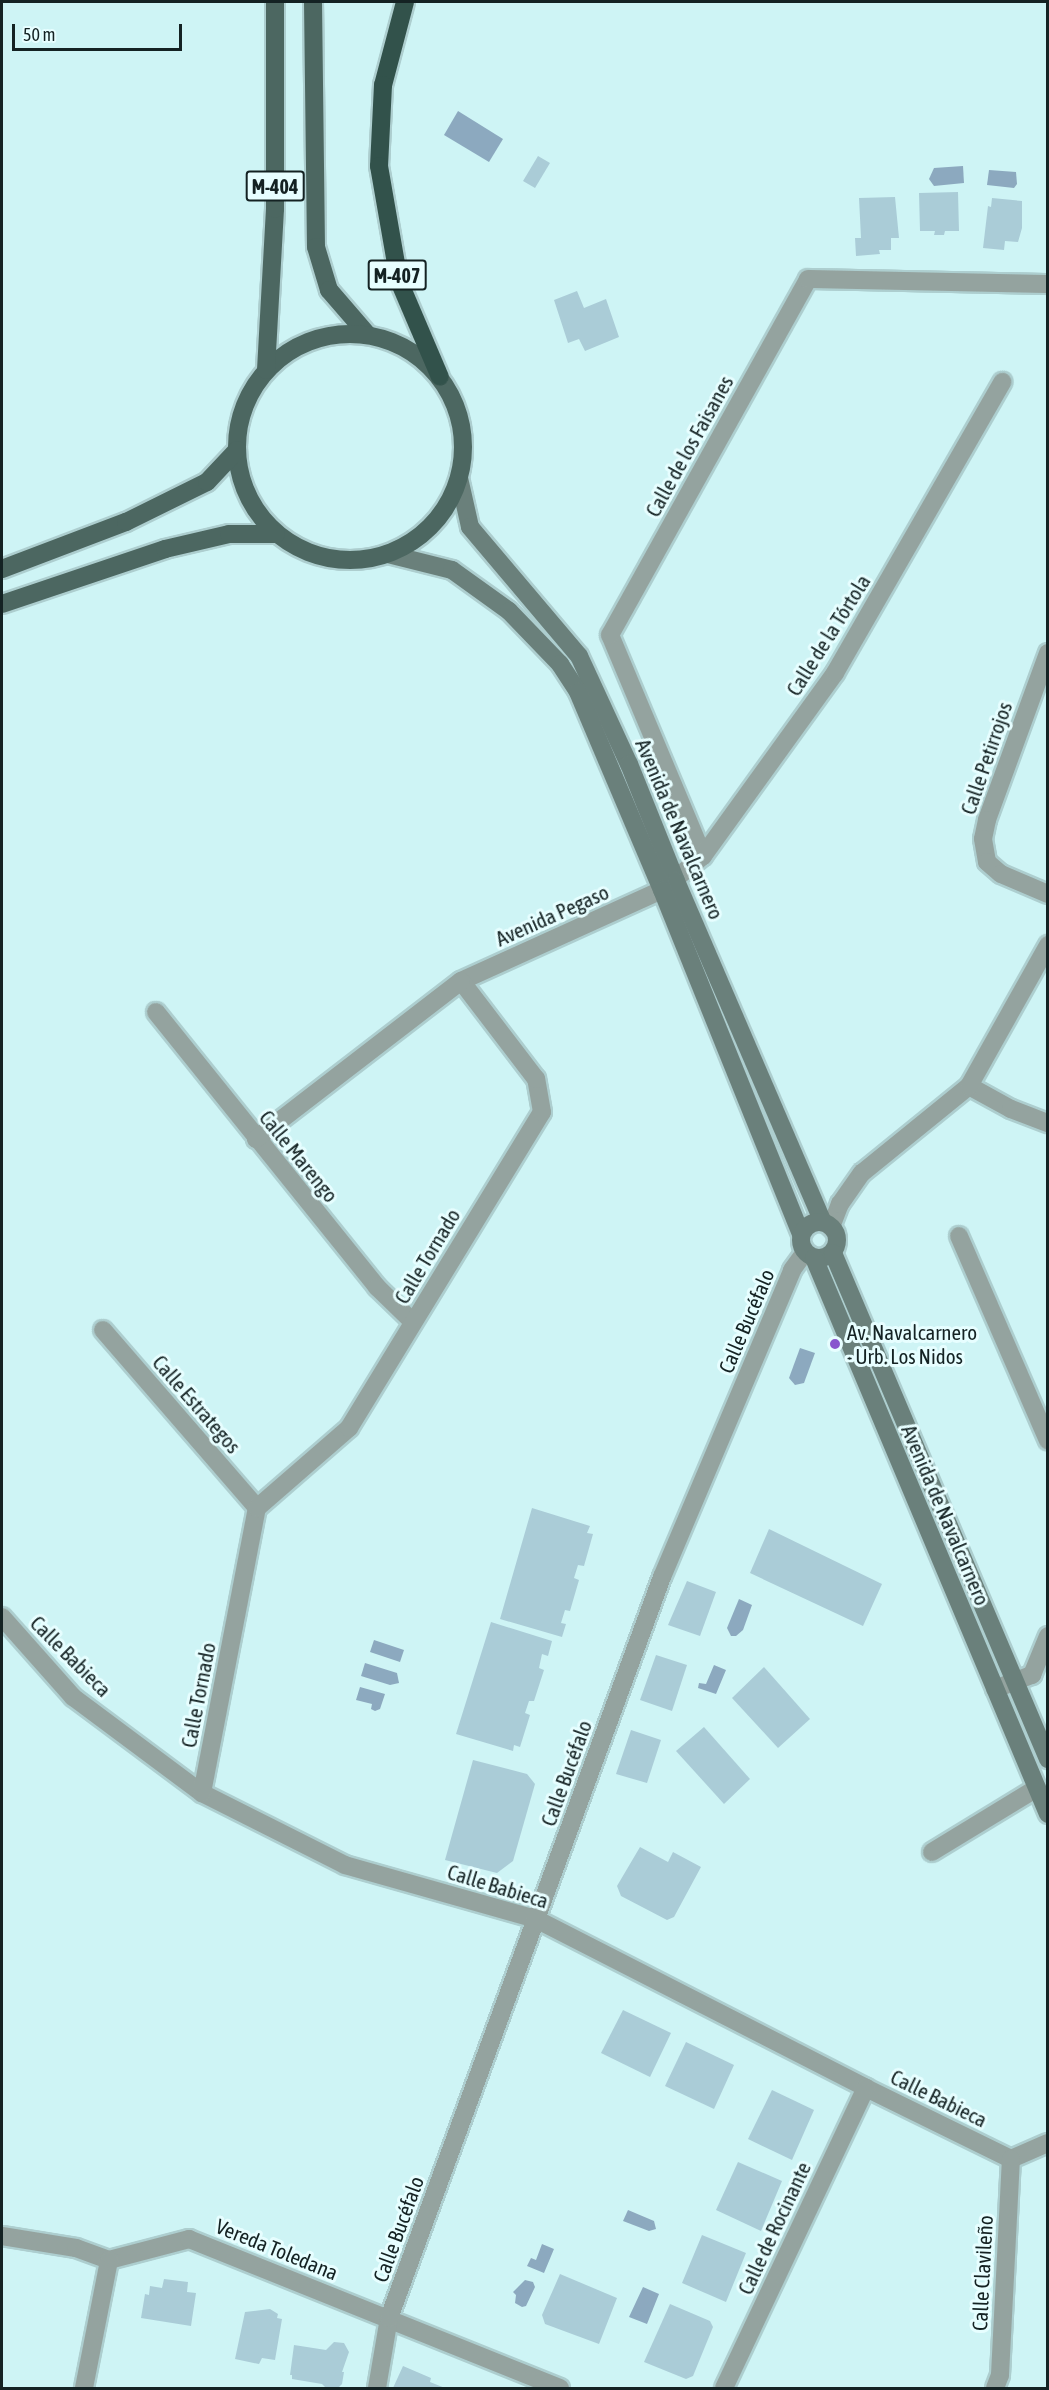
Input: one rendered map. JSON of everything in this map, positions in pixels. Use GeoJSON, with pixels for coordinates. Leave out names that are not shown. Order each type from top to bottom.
{"type":"FeatureCollection","features":[{"type":"Feature","properties":{"kind":"highway","name":"M-407"},"geometry":{"type":"LineString","coordinates":[[405,2],[383,85],[379,166],[399,280],[440,377]]}},
{"type":"Feature","properties":{"kind":"main road","name":"M-404"},"geometry":{"type":"LineString","coordinates":[[266,370],[275,209],[275,2]]}},
{"type":"Feature","properties":{"kind":"main road","name":"M-404"},"geometry":{"type":"LineString","coordinates":[[313,2],[316,247],[329,290],[367,334]]}},
{"type":"Feature","properties":{"kind":"main road"},"geometry":{"type":"LineString","coordinates":[[339,333],[367,334],[394,342],[411,352],[440,377],[453,400],[461,425],[463,452],[459,478],[444,511],[420,537],[388,554],[359,560],[329,559],[301,550],[276,534],[256,510],[242,482],[237,450],[239,422],[250,394],[266,370],[287,352],[312,339],[339,333]]}},
{"type":"Feature","properties":{"kind":"main road"},"geometry":{"type":"LineString","coordinates":[[2,569],[126,522],[207,482],[237,450]]}},
{"type":"Feature","properties":{"kind":"main road"},"geometry":{"type":"LineString","coordinates":[[2,604],[165,549],[229,534],[276,534]]}},
{"type":"Feature","properties":{"kind":"street","name":"Calle de los Faisanes"},"geometry":{"type":"LineString","coordinates":[[703,856],[610,635],[808,279],[1047,284]]}},
{"type":"Feature","properties":{"kind":"street","name":"Calle de la Tórtola"},"geometry":{"type":"LineString","coordinates":[[669,886],[703,856],[835,673],[1002,382]]}},
{"type":"Feature","properties":{"kind":"street","name":"Avenida de Navalcarnero"},"geometry":{"type":"LineString","coordinates":[[459,478],[470,527],[579,656],[629,764],[669,886],[801,1234]]}},
{"type":"Feature","properties":{"kind":"street","name":"Avenida de Navalcarnero"},"geometry":{"type":"LineString","coordinates":[[388,554],[452,570],[509,611],[561,664],[578,692],[827,1225]]}},
{"type":"Feature","properties":{"kind":"street","name":"Calle Petirrojos"},"geometry":{"type":"LineString","coordinates":[[1047,652],[987,820],[983,838],[987,862],[1000,874],[1047,894]]}},
{"type":"Feature","properties":{"kind":"street","name":"Avenida Pegaso"},"geometry":{"type":"LineString","coordinates":[[461,981],[669,886]]}},
{"type":"Feature","properties":{"kind":"street"},"geometry":{"type":"LineString","coordinates":[[827,1225],[862,1173],[969,1086],[1047,945]]}},
{"type":"Feature","properties":{"kind":"street"},"geometry":{"type":"LineString","coordinates":[[256,1139],[461,981]]}},
{"type":"Feature","properties":{"kind":"street","name":"Calle Tornado"},"geometry":{"type":"LineString","coordinates":[[202,1793],[257,1508],[349,1428],[542,1112],[537,1079],[461,981]]}},
{"type":"Feature","properties":{"kind":"street","name":"Calle Marengo"},"geometry":{"type":"LineString","coordinates":[[156,1012],[376,1287],[413,1322]]}},
{"type":"Feature","properties":{"kind":"street"},"geometry":{"type":"LineString","coordinates":[[969,1086],[1011,1109],[1047,1123]]}},
{"type":"Feature","properties":{"kind":"street"},"geometry":{"type":"LineString","coordinates":[[810,1224],[827,1225],[836,1235],[837,1244],[824,1258],[809,1255],[801,1244],[801,1234],[810,1224]]}},
{"type":"Feature","properties":{"kind":"street"},"geometry":{"type":"LineString","coordinates":[[958,1236],[1047,1441]]}},
{"type":"Feature","properties":{"kind":"street","name":"Avenida de Navalcarnero"},"geometry":{"type":"LineString","coordinates":[[832,1252],[1047,1759]]}},
{"type":"Feature","properties":{"kind":"street","name":"Avenida de Navalcarnero"},"geometry":{"type":"LineString","coordinates":[[809,1255],[1047,1814]]}},
{"type":"Feature","properties":{"kind":"street","name":"Calle Bucéfalo"},"geometry":{"type":"LineString","coordinates":[[376,2388],[389,2318],[662,1577],[792,1270],[809,1255]]}},
{"type":"Feature","properties":{"kind":"street","name":"Calle Estrategos"},"geometry":{"type":"LineString","coordinates":[[103,1330],[257,1508]]}},
{"type":"Feature","properties":{"kind":"street","name":"Calle Babieca"},"geometry":{"type":"LineString","coordinates":[[2,1617],[74,1697],[202,1793],[345,1865],[536,1918],[866,2088],[1011,2159]]}},
{"type":"Feature","properties":{"kind":"street"},"geometry":{"type":"LineString","coordinates":[[995,1689],[1032,1675],[1047,1636]]}},
{"type":"Feature","properties":{"kind":"street"},"geometry":{"type":"LineString","coordinates":[[932,1852],[1037,1788]]}},
{"type":"Feature","properties":{"kind":"street","name":"Calle de Rocinante"},"geometry":{"type":"LineString","coordinates":[[724,2388],[866,2088]]}},
{"type":"Feature","properties":{"kind":"street"},"geometry":{"type":"LineString","coordinates":[[1011,2159],[1047,2143]]}},
{"type":"Feature","properties":{"kind":"street","name":"Calle Clavileño"},"geometry":{"type":"LineString","coordinates":[[995,2388],[1000,2375],[1011,2159]]}},
{"type":"Feature","properties":{"kind":"street"},"geometry":{"type":"LineString","coordinates":[[2,2236],[76,2248],[109,2260],[84,2388]]}},
{"type":"Feature","properties":{"kind":"street","name":"Vereda Toledana"},"geometry":{"type":"LineString","coordinates":[[109,2260],[189,2239],[560,2388]]}},
{"type":"Feature","properties":{"kind":"water"},"geometry":{"type":"Polygon","coordinates":[[[458,111],[503,139],[489,162],[444,135],[458,111]]]}},
{"type":"Feature","properties":{"kind":"water"},"geometry":{"type":"Polygon","coordinates":[[[963,166],[964,183],[934,186],[929,179],[934,168],[963,166]]]}},
{"type":"Feature","properties":{"kind":"water"},"geometry":{"type":"Polygon","coordinates":[[[989,170],[1016,172],[1017,184],[1014,188],[987,185],[989,170]]]}},
{"type":"Feature","properties":{"kind":"water"},"geometry":{"type":"Polygon","coordinates":[[[800,1348],[815,1353],[804,1383],[795,1385],[789,1378],[800,1348]]]}},
{"type":"Feature","properties":{"kind":"water"},"geometry":{"type":"Polygon","coordinates":[[[739,1599],[752,1605],[743,1630],[736,1636],[731,1636],[727,1628],[739,1599]]]}},
{"type":"Feature","properties":{"kind":"water"},"geometry":{"type":"Polygon","coordinates":[[[374,1640],[404,1650],[400,1662],[370,1652],[374,1640]]]}},
{"type":"Feature","properties":{"kind":"water"},"geometry":{"type":"Polygon","coordinates":[[[365,1663],[397,1673],[399,1683],[390,1685],[361,1676],[365,1663]]]}},
{"type":"Feature","properties":{"kind":"water"},"geometry":{"type":"Polygon","coordinates":[[[714,1665],[726,1670],[716,1694],[698,1688],[699,1683],[706,1684],[714,1665]]]}},
{"type":"Feature","properties":{"kind":"water"},"geometry":{"type":"Polygon","coordinates":[[[360,1687],[385,1694],[380,1709],[375,1711],[371,1709],[372,1704],[356,1700],[360,1687]]]}},
{"type":"Feature","properties":{"kind":"water"},"geometry":{"type":"Polygon","coordinates":[[[628,2210],[654,2221],[656,2229],[649,2231],[623,2221],[628,2210]]]}},
{"type":"Feature","properties":{"kind":"water"},"geometry":{"type":"Polygon","coordinates":[[[542,2244],[554,2249],[544,2273],[527,2266],[531,2258],[536,2260],[542,2244]]]}},
{"type":"Feature","properties":{"kind":"water"},"geometry":{"type":"Polygon","coordinates":[[[525,2280],[533,2282],[535,2287],[526,2306],[522,2307],[515,2303],[516,2295],[513,2292],[525,2280]]]}},
{"type":"Feature","properties":{"kind":"water"},"geometry":{"type":"Polygon","coordinates":[[[643,2287],[659,2294],[647,2324],[629,2317],[643,2287]]]}},
{"type":"Feature","properties":{"kind":"building"},"geometry":{"type":"Polygon","coordinates":[[[538,156],[550,163],[535,188],[523,181],[538,156]]]}},
{"type":"Feature","properties":{"kind":"building"},"geometry":{"type":"Polygon","coordinates":[[[958,192],[959,231],[945,231],[944,235],[934,235],[935,231],[920,231],[919,193],[958,192]]]}},
{"type":"Feature","properties":{"kind":"building"},"geometry":{"type":"Polygon","coordinates":[[[895,197],[899,238],[891,238],[891,250],[879,250],[880,254],[856,256],[855,238],[861,238],[859,198],[895,197]]]}},
{"type":"Feature","properties":{"kind":"building"},"geometry":{"type":"Polygon","coordinates":[[[992,198],[1022,201],[1022,228],[1018,242],[1005,241],[1004,250],[983,248],[988,206],[991,207],[992,198]]]}},
{"type":"Feature","properties":{"kind":"building"},"geometry":{"type":"Polygon","coordinates":[[[577,291],[584,308],[606,299],[619,337],[585,351],[579,339],[568,343],[554,300],[577,291]]]}},
{"type":"Feature","properties":{"kind":"building"},"geometry":{"type":"Polygon","coordinates":[[[532,1508],[590,1526],[587,1533],[593,1534],[584,1566],[578,1565],[574,1578],[579,1580],[570,1611],[565,1610],[561,1623],[566,1624],[562,1637],[500,1619],[532,1508]]]}},
{"type":"Feature","properties":{"kind":"building"},"geometry":{"type":"Polygon","coordinates":[[[769,1529],[882,1584],[863,1626],[750,1573],[769,1529]]]}},
{"type":"Feature","properties":{"kind":"building"},"geometry":{"type":"Polygon","coordinates":[[[687,1581],[716,1592],[700,1636],[668,1625],[687,1581]]]}},
{"type":"Feature","properties":{"kind":"building"},"geometry":{"type":"Polygon","coordinates":[[[491,1622],[552,1641],[548,1656],[542,1654],[539,1668],[544,1670],[534,1701],[529,1701],[525,1713],[530,1715],[520,1747],[514,1745],[513,1751],[456,1734],[491,1622]]]}},
{"type":"Feature","properties":{"kind":"building"},"geometry":{"type":"Polygon","coordinates":[[[656,1655],[687,1665],[672,1711],[640,1700],[656,1655]]]}},
{"type":"Feature","properties":{"kind":"building"},"geometry":{"type":"Polygon","coordinates":[[[764,1667],[810,1719],[778,1748],[732,1698],[764,1667]]]}},
{"type":"Feature","properties":{"kind":"building"},"geometry":{"type":"Polygon","coordinates":[[[704,1727],[750,1779],[724,1804],[676,1751],[704,1727]]]}},
{"type":"Feature","properties":{"kind":"building"},"geometry":{"type":"Polygon","coordinates":[[[631,1730],[661,1740],[647,1783],[616,1774],[631,1730]]]}},
{"type":"Feature","properties":{"kind":"building"},"geometry":{"type":"Polygon","coordinates":[[[473,1760],[527,1774],[535,1784],[513,1861],[497,1873],[445,1860],[473,1760]]]}},
{"type":"Feature","properties":{"kind":"building"},"geometry":{"type":"Polygon","coordinates":[[[640,1847],[668,1862],[673,1852],[701,1867],[674,1917],[667,1920],[621,1896],[617,1886],[640,1847]]]}},
{"type":"Feature","properties":{"kind":"building"},"geometry":{"type":"Polygon","coordinates":[[[623,2010],[671,2033],[650,2077],[601,2053],[623,2010]]]}},
{"type":"Feature","properties":{"kind":"building"},"geometry":{"type":"Polygon","coordinates":[[[686,2042],[734,2065],[714,2109],[665,2086],[686,2042]]]}},
{"type":"Feature","properties":{"kind":"building"},"geometry":{"type":"Polygon","coordinates":[[[772,2090],[814,2110],[792,2160],[748,2139],[772,2090]]]}},
{"type":"Feature","properties":{"kind":"building"},"geometry":{"type":"Polygon","coordinates":[[[738,2162],[782,2181],[761,2231],[716,2210],[738,2162]]]}},
{"type":"Feature","properties":{"kind":"building"},"geometry":{"type":"Polygon","coordinates":[[[702,2235],[746,2253],[726,2302],[682,2283],[702,2235]]]}},
{"type":"Feature","properties":{"kind":"building"},"geometry":{"type":"Polygon","coordinates":[[[560,2274],[617,2298],[599,2344],[545,2324],[542,2315],[560,2274]]]}},
{"type":"Feature","properties":{"kind":"building"},"geometry":{"type":"Polygon","coordinates":[[[164,2279],[188,2282],[187,2292],[196,2293],[191,2326],[141,2318],[145,2294],[149,2295],[150,2286],[162,2288],[164,2279]]]}},
{"type":"Feature","properties":{"kind":"building"},"geometry":{"type":"Polygon","coordinates":[[[670,2304],[710,2321],[713,2327],[693,2376],[686,2379],[644,2362],[670,2304]]]}},
{"type":"Feature","properties":{"kind":"building"},"geometry":{"type":"Polygon","coordinates":[[[270,2309],[278,2314],[277,2318],[282,2319],[275,2360],[262,2358],[259,2364],[235,2359],[245,2312],[270,2309]]]}},
{"type":"Feature","properties":{"kind":"building"},"geometry":{"type":"Polygon","coordinates":[[[334,2342],[344,2343],[349,2352],[342,2372],[344,2372],[342,2384],[338,2388],[326,2388],[322,2384],[292,2379],[290,2375],[294,2345],[326,2350],[334,2342]]]}},
{"type":"Feature","properties":{"kind":"building"},"geometry":{"type":"Polygon","coordinates":[[[403,2366],[431,2378],[430,2382],[445,2388],[393,2388],[403,2366]]]}},
{"type":"Feature","properties":{"kind":"place","name":"Av. Navalcarnero - Urb. Los Nidos"},"geometry":{"type":"Point","coordinates":[835,1344]}}]}
